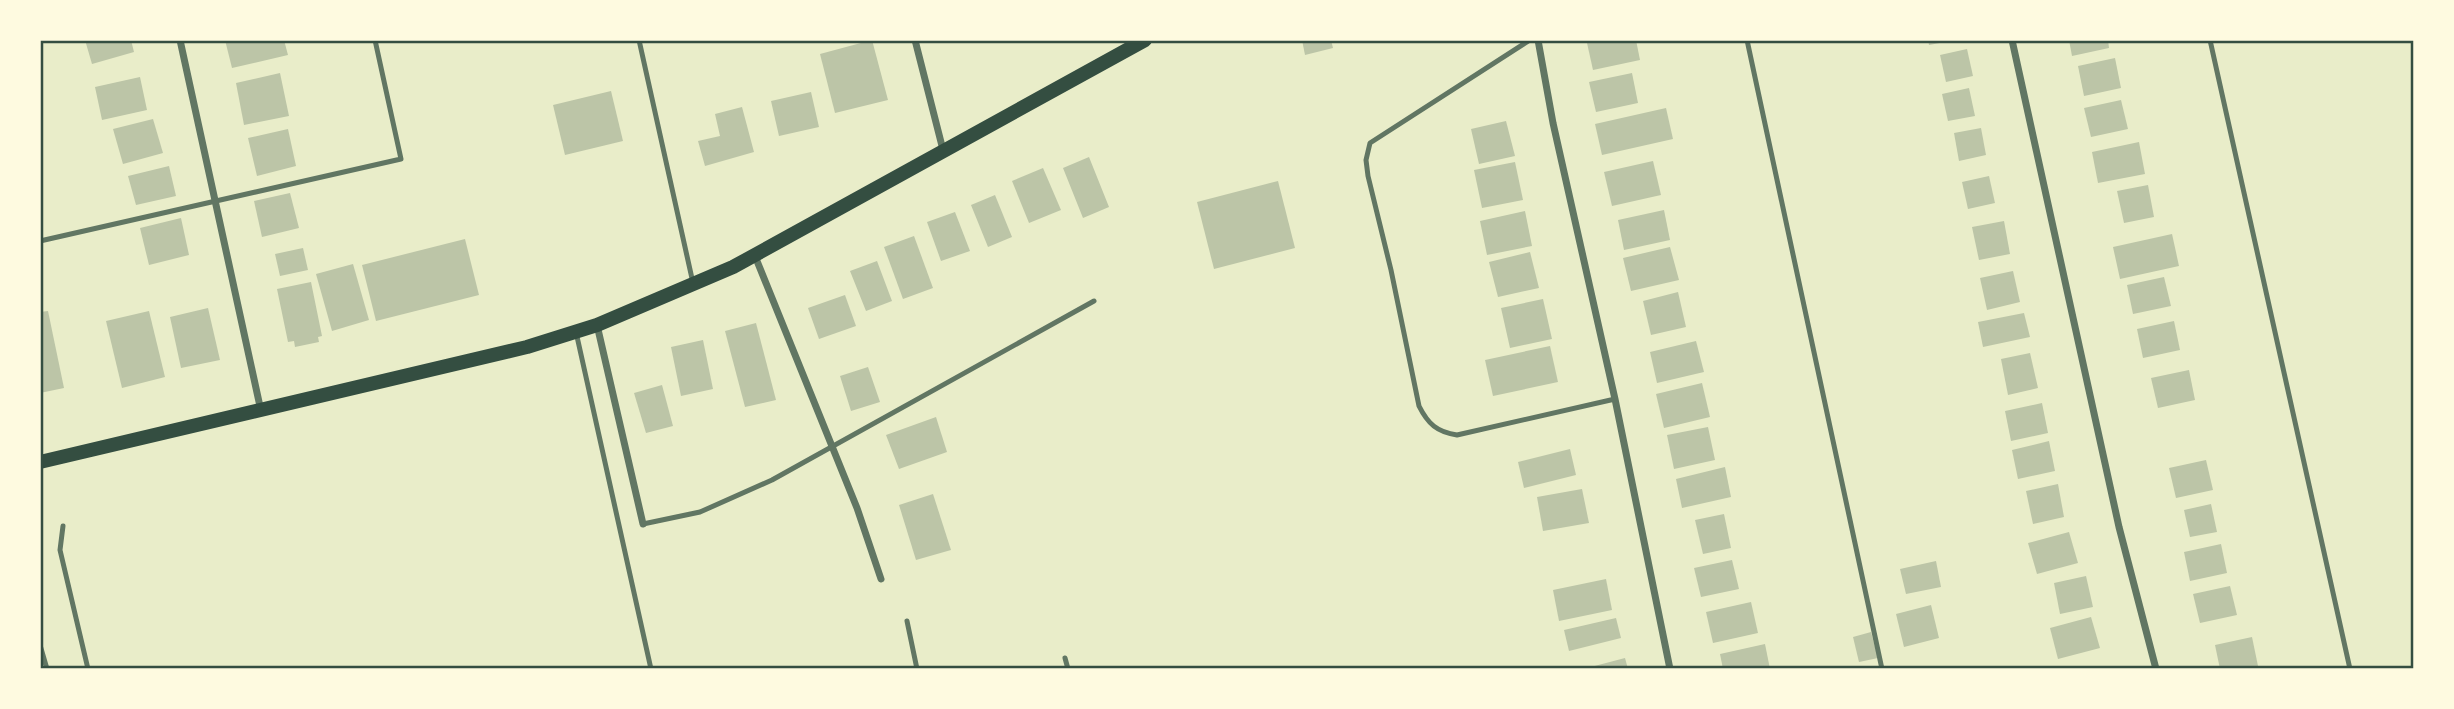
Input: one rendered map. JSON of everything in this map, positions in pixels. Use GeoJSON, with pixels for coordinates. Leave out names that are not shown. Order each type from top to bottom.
{"type":"FeatureCollection","features":[{"type":"Feature","properties":{"kind":"main road"},"geometry":{"type":"LineString","coordinates":[[40,462],[527,347],[597,325],[694,286],[755,256],[1144,40]]}},
{"type":"Feature","properties":{"kind":"street"},"geometry":{"type":"LineString","coordinates":[[180,40],[261,411]]}},
{"type":"Feature","properties":{"kind":"street"},"geometry":{"type":"LineString","coordinates":[[915,40],[943,150]]}},
{"type":"Feature","properties":{"kind":"street"},"geometry":{"type":"LineString","coordinates":[[1538,40],[1556,136],[1615,399],[1670,669]]}},
{"type":"Feature","properties":{"kind":"street"},"geometry":{"type":"LineString","coordinates":[[2012,40],[2119,527],[2156,669]]}},
{"type":"Feature","properties":{"kind":"street"},"geometry":{"type":"LineString","coordinates":[[755,256],[857,508],[881,579]]}},
{"type":"Feature","properties":{"kind":"street"},"geometry":{"type":"LineString","coordinates":[[597,325],[643,524]]}},
{"type":"Feature","properties":{"kind":"lane"},"geometry":{"type":"LineString","coordinates":[[40,241],[401,159],[375,40]]}},
{"type":"Feature","properties":{"kind":"lane"},"geometry":{"type":"LineString","coordinates":[[639,40],[694,286]]}},
{"type":"Feature","properties":{"kind":"lane"},"geometry":{"type":"LineString","coordinates":[[1530,40],[1370,143],[1366,160],[1368,176],[1391,270],[1419,406],[1426,421],[1442,433],[1457,435],[1615,399]]}},
{"type":"Feature","properties":{"kind":"lane"},"geometry":{"type":"LineString","coordinates":[[1748,40],[1882,669]]}},
{"type":"Feature","properties":{"kind":"lane"},"geometry":{"type":"LineString","coordinates":[[2210,40],[2350,669]]}},
{"type":"Feature","properties":{"kind":"lane"},"geometry":{"type":"LineString","coordinates":[[643,524],[699,512],[772,480],[1094,301]]}},
{"type":"Feature","properties":{"kind":"lane"},"geometry":{"type":"LineString","coordinates":[[576,332],[650,669]]}},
{"type":"Feature","properties":{"kind":"lane"},"geometry":{"type":"LineString","coordinates":[[64,526],[60,550],[88,669]]}},
{"type":"Feature","properties":{"kind":"lane"},"geometry":{"type":"LineString","coordinates":[[907,621],[917,669]]}},
{"type":"Feature","properties":{"kind":"lane"},"geometry":{"type":"LineString","coordinates":[[40,645],[47,669]]}},
{"type":"Feature","properties":{"kind":"lane"},"geometry":{"type":"LineString","coordinates":[[1065,658],[1068,669]]}},
{"type":"Feature","properties":{"kind":"building"},"geometry":{"type":"Polygon","coordinates":[[[85,40],[131,40],[134,52],[92,64],[85,40]]]}},
{"type":"Feature","properties":{"kind":"building"},"geometry":{"type":"Polygon","coordinates":[[[225,40],[284,40],[288,55],[232,68],[225,40]]]}},
{"type":"Feature","properties":{"kind":"building"},"geometry":{"type":"Polygon","coordinates":[[[872,40],[888,100],[835,113],[820,54],[872,40]]]}},
{"type":"Feature","properties":{"kind":"building"},"geometry":{"type":"Polygon","coordinates":[[[1302,40],[1331,40],[1333,48],[1305,55],[1302,40]]]}},
{"type":"Feature","properties":{"kind":"building"},"geometry":{"type":"Polygon","coordinates":[[[1598,40],[1636,40],[1640,60],[1593,70],[1587,43],[1598,40]]]}},
{"type":"Feature","properties":{"kind":"building"},"geometry":{"type":"Polygon","coordinates":[[[1928,40],[1945,40],[1945,42],[1929,45],[1928,40]]]}},
{"type":"Feature","properties":{"kind":"building"},"geometry":{"type":"Polygon","coordinates":[[[2069,40],[2108,40],[2109,48],[2072,56],[2069,40]]]}},
{"type":"Feature","properties":{"kind":"building"},"geometry":{"type":"Polygon","coordinates":[[[1967,49],[1973,76],[1946,82],[1940,55],[1967,49]]]}},
{"type":"Feature","properties":{"kind":"building"},"geometry":{"type":"Polygon","coordinates":[[[2115,58],[2121,88],[2084,96],[2078,66],[2115,58]]]}},
{"type":"Feature","properties":{"kind":"building"},"geometry":{"type":"Polygon","coordinates":[[[280,73],[289,116],[244,125],[236,83],[280,73]]]}},
{"type":"Feature","properties":{"kind":"building"},"geometry":{"type":"Polygon","coordinates":[[[1632,73],[1638,103],[1596,112],[1589,82],[1632,73]]]}},
{"type":"Feature","properties":{"kind":"building"},"geometry":{"type":"Polygon","coordinates":[[[140,77],[147,110],[102,120],[95,87],[140,77]]]}},
{"type":"Feature","properties":{"kind":"building"},"geometry":{"type":"Polygon","coordinates":[[[1969,88],[1975,116],[1948,121],[1942,94],[1969,88]]]}},
{"type":"Feature","properties":{"kind":"building"},"geometry":{"type":"Polygon","coordinates":[[[611,91],[623,141],[565,155],[553,105],[611,91]]]}},
{"type":"Feature","properties":{"kind":"building"},"geometry":{"type":"Polygon","coordinates":[[[811,92],[819,127],[779,136],[771,101],[811,92]]]}},
{"type":"Feature","properties":{"kind":"building"},"geometry":{"type":"Polygon","coordinates":[[[2121,100],[2128,129],[2091,137],[2084,108],[2121,100]]]}},
{"type":"Feature","properties":{"kind":"building"},"geometry":{"type":"Polygon","coordinates":[[[742,107],[754,152],[705,166],[698,141],[720,136],[715,114],[742,107]]]}},
{"type":"Feature","properties":{"kind":"building"},"geometry":{"type":"Polygon","coordinates":[[[1666,108],[1673,139],[1602,155],[1595,124],[1666,108]]]}},
{"type":"Feature","properties":{"kind":"building"},"geometry":{"type":"Polygon","coordinates":[[[153,119],[163,153],[123,164],[113,129],[153,119]]]}},
{"type":"Feature","properties":{"kind":"building"},"geometry":{"type":"Polygon","coordinates":[[[1506,121],[1515,156],[1479,164],[1471,129],[1506,121]]]}},
{"type":"Feature","properties":{"kind":"building"},"geometry":{"type":"Polygon","coordinates":[[[1981,128],[1986,155],[1959,161],[1954,133],[1981,128]]]}},
{"type":"Feature","properties":{"kind":"building"},"geometry":{"type":"Polygon","coordinates":[[[288,129],[296,166],[257,176],[248,138],[288,129]]]}},
{"type":"Feature","properties":{"kind":"building"},"geometry":{"type":"Polygon","coordinates":[[[2139,142],[2145,174],[2098,183],[2092,152],[2139,142]]]}},
{"type":"Feature","properties":{"kind":"building"},"geometry":{"type":"Polygon","coordinates":[[[1089,157],[1109,207],[1083,218],[1063,168],[1089,157]]]}},
{"type":"Feature","properties":{"kind":"building"},"geometry":{"type":"Polygon","coordinates":[[[1653,161],[1661,195],[1612,206],[1604,172],[1653,161]]]}},
{"type":"Feature","properties":{"kind":"building"},"geometry":{"type":"Polygon","coordinates":[[[1515,162],[1523,200],[1482,208],[1474,170],[1515,162]]]}},
{"type":"Feature","properties":{"kind":"building"},"geometry":{"type":"Polygon","coordinates":[[[169,166],[176,196],[136,205],[128,176],[169,166]]]}},
{"type":"Feature","properties":{"kind":"building"},"geometry":{"type":"Polygon","coordinates":[[[1043,168],[1061,210],[1029,223],[1012,181],[1043,168]]]}},
{"type":"Feature","properties":{"kind":"building"},"geometry":{"type":"Polygon","coordinates":[[[1989,176],[1995,203],[1968,209],[1962,182],[1989,176]]]}},
{"type":"Feature","properties":{"kind":"building"},"geometry":{"type":"Polygon","coordinates":[[[1278,181],[1295,248],[1214,269],[1197,202],[1278,181]]]}},
{"type":"Feature","properties":{"kind":"building"},"geometry":{"type":"Polygon","coordinates":[[[2148,185],[2154,217],[2124,223],[2117,191],[2148,185]]]}},
{"type":"Feature","properties":{"kind":"building"},"geometry":{"type":"Polygon","coordinates":[[[290,193],[299,228],[262,237],[254,201],[290,193]]]}},
{"type":"Feature","properties":{"kind":"building"},"geometry":{"type":"Polygon","coordinates":[[[995,195],[1012,237],[988,247],[971,205],[995,195]]]}},
{"type":"Feature","properties":{"kind":"building"},"geometry":{"type":"Polygon","coordinates":[[[1664,210],[1670,240],[1624,250],[1618,220],[1664,210]]]}},
{"type":"Feature","properties":{"kind":"building"},"geometry":{"type":"Polygon","coordinates":[[[1525,211],[1532,246],[1487,255],[1480,221],[1525,211]]]}},
{"type":"Feature","properties":{"kind":"building"},"geometry":{"type":"Polygon","coordinates":[[[955,212],[970,251],[941,261],[927,222],[955,212]]]}},
{"type":"Feature","properties":{"kind":"building"},"geometry":{"type":"Polygon","coordinates":[[[181,218],[189,255],[149,265],[140,228],[181,218]]]}},
{"type":"Feature","properties":{"kind":"building"},"geometry":{"type":"Polygon","coordinates":[[[2004,221],[2010,254],[1979,260],[1972,227],[2004,221]]]}},
{"type":"Feature","properties":{"kind":"building"},"geometry":{"type":"Polygon","coordinates":[[[2172,234],[2179,266],[2120,279],[2113,247],[2172,234]]]}},
{"type":"Feature","properties":{"kind":"building"},"geometry":{"type":"Polygon","coordinates":[[[914,236],[933,288],[903,299],[884,247],[914,236]]]}},
{"type":"Feature","properties":{"kind":"building"},"geometry":{"type":"Polygon","coordinates":[[[465,239],[479,295],[376,321],[362,265],[465,239]]]}},
{"type":"Feature","properties":{"kind":"building"},"geometry":{"type":"Polygon","coordinates":[[[1670,247],[1679,280],[1631,291],[1623,258],[1670,247]]]}},
{"type":"Feature","properties":{"kind":"building"},"geometry":{"type":"Polygon","coordinates":[[[303,248],[308,270],[280,276],[275,254],[303,248]]]}},
{"type":"Feature","properties":{"kind":"building"},"geometry":{"type":"Polygon","coordinates":[[[1530,252],[1539,288],[1498,297],[1489,262],[1530,252]]]}},
{"type":"Feature","properties":{"kind":"building"},"geometry":{"type":"Polygon","coordinates":[[[877,261],[892,301],[866,311],[850,271],[877,261]]]}},
{"type":"Feature","properties":{"kind":"building"},"geometry":{"type":"Polygon","coordinates":[[[353,264],[369,320],[332,331],[316,274],[353,264]]]}},
{"type":"Feature","properties":{"kind":"building"},"geometry":{"type":"Polygon","coordinates":[[[2013,271],[2020,302],[1987,310],[1980,278],[2013,271]]]}},
{"type":"Feature","properties":{"kind":"building"},"geometry":{"type":"Polygon","coordinates":[[[2164,277],[2171,306],[2133,314],[2127,285],[2164,277]]]}},
{"type":"Feature","properties":{"kind":"building"},"geometry":{"type":"Polygon","coordinates":[[[311,282],[322,336],[318,337],[319,342],[295,347],[294,341],[288,342],[277,289],[311,282]]]}},
{"type":"Feature","properties":{"kind":"building"},"geometry":{"type":"Polygon","coordinates":[[[1678,292],[1686,327],[1651,335],[1643,301],[1678,292]]]}},
{"type":"Feature","properties":{"kind":"building"},"geometry":{"type":"Polygon","coordinates":[[[845,295],[856,326],[819,339],[808,308],[845,295]]]}},
{"type":"Feature","properties":{"kind":"building"},"geometry":{"type":"Polygon","coordinates":[[[1543,299],[1552,339],[1510,348],[1501,308],[1543,299]]]}},
{"type":"Feature","properties":{"kind":"building"},"geometry":{"type":"Polygon","coordinates":[[[208,308],[220,360],[181,368],[170,317],[208,308]]]}},
{"type":"Feature","properties":{"kind":"building"},"geometry":{"type":"Polygon","coordinates":[[[48,311],[64,388],[40,393],[40,312],[48,311]]]}},
{"type":"Feature","properties":{"kind":"building"},"geometry":{"type":"Polygon","coordinates":[[[149,311],[165,377],[122,388],[106,321],[149,311]]]}},
{"type":"Feature","properties":{"kind":"building"},"geometry":{"type":"Polygon","coordinates":[[[2024,313],[2030,337],[1983,347],[1978,322],[2024,313]]]}},
{"type":"Feature","properties":{"kind":"building"},"geometry":{"type":"Polygon","coordinates":[[[2174,321],[2180,350],[2143,358],[2137,329],[2174,321]]]}},
{"type":"Feature","properties":{"kind":"building"},"geometry":{"type":"Polygon","coordinates":[[[756,323],[776,400],[745,407],[725,331],[756,323]]]}},
{"type":"Feature","properties":{"kind":"building"},"geometry":{"type":"Polygon","coordinates":[[[703,340],[713,389],[681,396],[671,347],[703,340]]]}},
{"type":"Feature","properties":{"kind":"building"},"geometry":{"type":"Polygon","coordinates":[[[1696,341],[1704,372],[1657,383],[1650,352],[1696,341]]]}},
{"type":"Feature","properties":{"kind":"building"},"geometry":{"type":"Polygon","coordinates":[[[1550,346],[1558,382],[1493,396],[1485,360],[1550,346]]]}},
{"type":"Feature","properties":{"kind":"building"},"geometry":{"type":"Polygon","coordinates":[[[2030,353],[2038,388],[2008,395],[2001,359],[2030,353]]]}},
{"type":"Feature","properties":{"kind":"building"},"geometry":{"type":"Polygon","coordinates":[[[868,367],[880,402],[851,411],[840,376],[868,367]]]}},
{"type":"Feature","properties":{"kind":"building"},"geometry":{"type":"Polygon","coordinates":[[[2189,370],[2195,400],[2158,408],[2151,378],[2189,370]]]}},
{"type":"Feature","properties":{"kind":"building"},"geometry":{"type":"Polygon","coordinates":[[[1702,383],[1710,417],[1664,428],[1656,394],[1702,383]]]}},
{"type":"Feature","properties":{"kind":"building"},"geometry":{"type":"Polygon","coordinates":[[[662,385],[673,426],[646,433],[634,393],[662,385]]]}},
{"type":"Feature","properties":{"kind":"building"},"geometry":{"type":"Polygon","coordinates":[[[2042,403],[2048,433],[2011,441],[2005,411],[2042,403]]]}},
{"type":"Feature","properties":{"kind":"building"},"geometry":{"type":"Polygon","coordinates":[[[936,417],[947,452],[899,469],[886,435],[936,417]]]}},
{"type":"Feature","properties":{"kind":"building"},"geometry":{"type":"Polygon","coordinates":[[[1708,427],[1715,460],[1674,469],[1667,435],[1708,427]]]}},
{"type":"Feature","properties":{"kind":"building"},"geometry":{"type":"Polygon","coordinates":[[[2049,441],[2055,471],[2018,479],[2012,450],[2049,441]]]}},
{"type":"Feature","properties":{"kind":"building"},"geometry":{"type":"Polygon","coordinates":[[[1570,449],[1576,475],[1524,488],[1518,462],[1570,449]]]}},
{"type":"Feature","properties":{"kind":"building"},"geometry":{"type":"Polygon","coordinates":[[[2206,460],[2213,490],[2176,498],[2169,468],[2206,460]]]}},
{"type":"Feature","properties":{"kind":"building"},"geometry":{"type":"Polygon","coordinates":[[[1725,467],[1731,497],[1682,508],[1676,479],[1725,467]]]}},
{"type":"Feature","properties":{"kind":"building"},"geometry":{"type":"Polygon","coordinates":[[[2058,484],[2064,517],[2033,524],[2026,491],[2058,484]]]}},
{"type":"Feature","properties":{"kind":"building"},"geometry":{"type":"Polygon","coordinates":[[[1582,489],[1589,523],[1543,531],[1537,497],[1582,489]]]}},
{"type":"Feature","properties":{"kind":"building"},"geometry":{"type":"Polygon","coordinates":[[[933,494],[951,550],[916,560],[899,505],[933,494]]]}},
{"type":"Feature","properties":{"kind":"building"},"geometry":{"type":"Polygon","coordinates":[[[2211,504],[2217,532],[2190,537],[2184,510],[2211,504]]]}},
{"type":"Feature","properties":{"kind":"building"},"geometry":{"type":"Polygon","coordinates":[[[1724,514],[1731,548],[1703,554],[1695,520],[1724,514]]]}},
{"type":"Feature","properties":{"kind":"building"},"geometry":{"type":"Polygon","coordinates":[[[2069,532],[2078,563],[2037,574],[2028,543],[2069,532]]]}},
{"type":"Feature","properties":{"kind":"building"},"geometry":{"type":"Polygon","coordinates":[[[2221,544],[2227,573],[2190,581],[2184,552],[2221,544]]]}},
{"type":"Feature","properties":{"kind":"building"},"geometry":{"type":"Polygon","coordinates":[[[1732,560],[1739,589],[1701,597],[1694,568],[1732,560]]]}},
{"type":"Feature","properties":{"kind":"building"},"geometry":{"type":"Polygon","coordinates":[[[1936,561],[1941,587],[1906,594],[1900,569],[1936,561]]]}},
{"type":"Feature","properties":{"kind":"building"},"geometry":{"type":"Polygon","coordinates":[[[2086,576],[2093,607],[2060,614],[2054,583],[2086,576]]]}},
{"type":"Feature","properties":{"kind":"building"},"geometry":{"type":"Polygon","coordinates":[[[1606,579],[1612,610],[1559,621],[1553,590],[1606,579]]]}},
{"type":"Feature","properties":{"kind":"building"},"geometry":{"type":"Polygon","coordinates":[[[2230,586],[2237,615],[2200,623],[2193,594],[2230,586]]]}},
{"type":"Feature","properties":{"kind":"building"},"geometry":{"type":"Polygon","coordinates":[[[1751,602],[1758,633],[1713,643],[1706,612],[1751,602]]]}},
{"type":"Feature","properties":{"kind":"building"},"geometry":{"type":"Polygon","coordinates":[[[1931,605],[1939,638],[1904,647],[1896,614],[1931,605]]]}},
{"type":"Feature","properties":{"kind":"building"},"geometry":{"type":"Polygon","coordinates":[[[2091,617],[2100,648],[2058,659],[2050,628],[2091,617]]]}},
{"type":"Feature","properties":{"kind":"building"},"geometry":{"type":"Polygon","coordinates":[[[1616,618],[1621,638],[1569,651],[1564,630],[1616,618]]]}},
{"type":"Feature","properties":{"kind":"building"},"geometry":{"type":"Polygon","coordinates":[[[1871,632],[1878,658],[1859,662],[1853,637],[1871,632]]]}},
{"type":"Feature","properties":{"kind":"building"},"geometry":{"type":"Polygon","coordinates":[[[2252,637],[2258,666],[2220,669],[2215,645],[2252,637]]]}},
{"type":"Feature","properties":{"kind":"building"},"geometry":{"type":"Polygon","coordinates":[[[1765,644],[1770,669],[1723,669],[1720,654],[1765,644]]]}},
{"type":"Feature","properties":{"kind":"building"},"geometry":{"type":"Polygon","coordinates":[[[1625,658],[1628,669],[1587,669],[1587,668],[1625,658]]]}}]}
